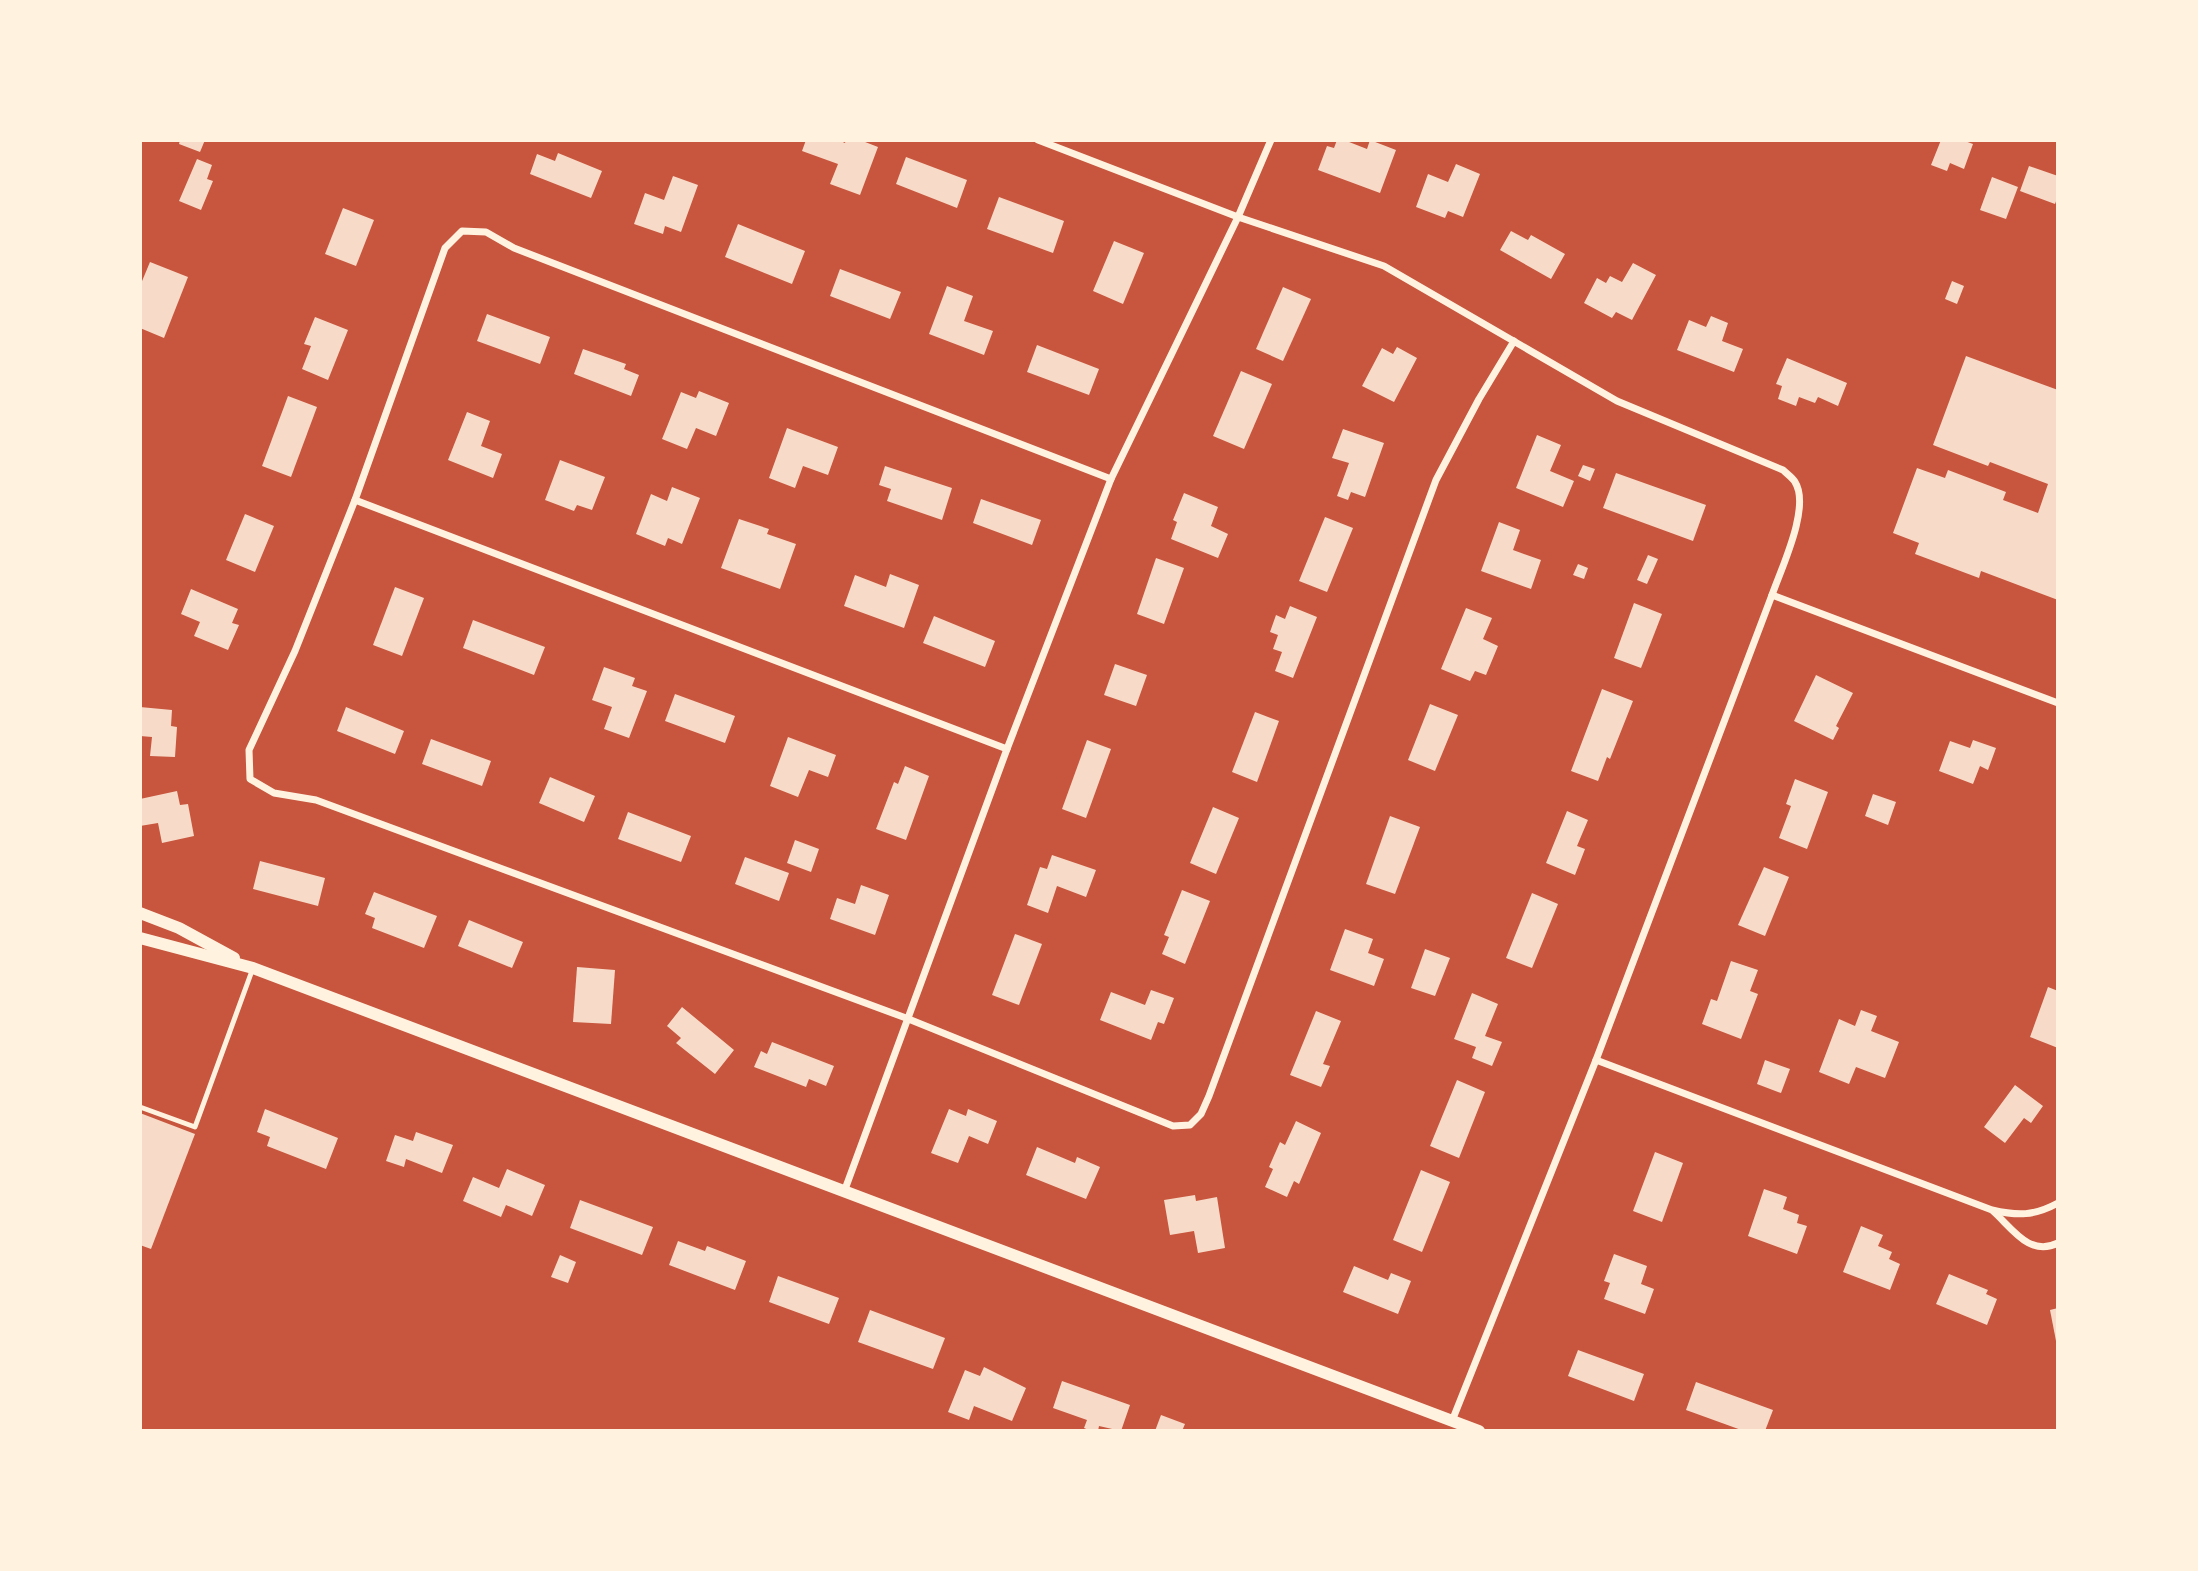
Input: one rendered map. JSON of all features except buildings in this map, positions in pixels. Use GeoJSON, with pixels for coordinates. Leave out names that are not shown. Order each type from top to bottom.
{"type":"FeatureCollection","features":[{"type":"Feature","properties":{"kind":"street"},"geometry":{"type":"LineString","coordinates":[[1038,140],[1238,217],[1384,266],[1617,401],[1783,470],[1796,482],[1801,502],[1772,595],[1596,1060],[1452,1421]]}},
{"type":"Feature","properties":{"kind":"street"},"geometry":{"type":"LineString","coordinates":[[844,1192],[906,1018],[1111,479],[1238,217],[1271,140]]}},
{"type":"Feature","properties":{"kind":"street"},"geometry":{"type":"LineString","coordinates":[[1111,479],[514,248],[486,232],[462,231],[445,248],[355,500],[295,650],[249,750],[250,779],[274,793],[316,800],[906,1018],[1173,1126],[1190,1125],[1201,1114],[1209,1096],[1436,480],[1479,399],[1514,341]]}},
{"type":"Feature","properties":{"kind":"street"},"geometry":{"type":"LineString","coordinates":[[355,500],[1007,749]]}},
{"type":"Feature","properties":{"kind":"street"},"geometry":{"type":"LineString","coordinates":[[1772,595],[2058,703]]}},
{"type":"Feature","properties":{"kind":"street"},"geometry":{"type":"LineString","coordinates":[[140,912],[179,928],[253,968]]}},
{"type":"Feature","properties":{"kind":"street"},"geometry":{"type":"LineString","coordinates":[[140,938],[253,968],[1479,1431]]}},
{"type":"Feature","properties":{"kind":"street"},"geometry":{"type":"LineString","coordinates":[[1596,1060],[1992,1210],[2016,1216],[2046,1210],[2058,1203]]}},
{"type":"Feature","properties":{"kind":"street"},"geometry":{"type":"LineString","coordinates":[[1992,1210],[2016,1236],[2027,1243],[2037,1247],[2058,1243]]}},
{"type":"Feature","properties":{"kind":"lane"},"geometry":{"type":"LineString","coordinates":[[140,1107],[195,1127],[253,968]]}}]}
